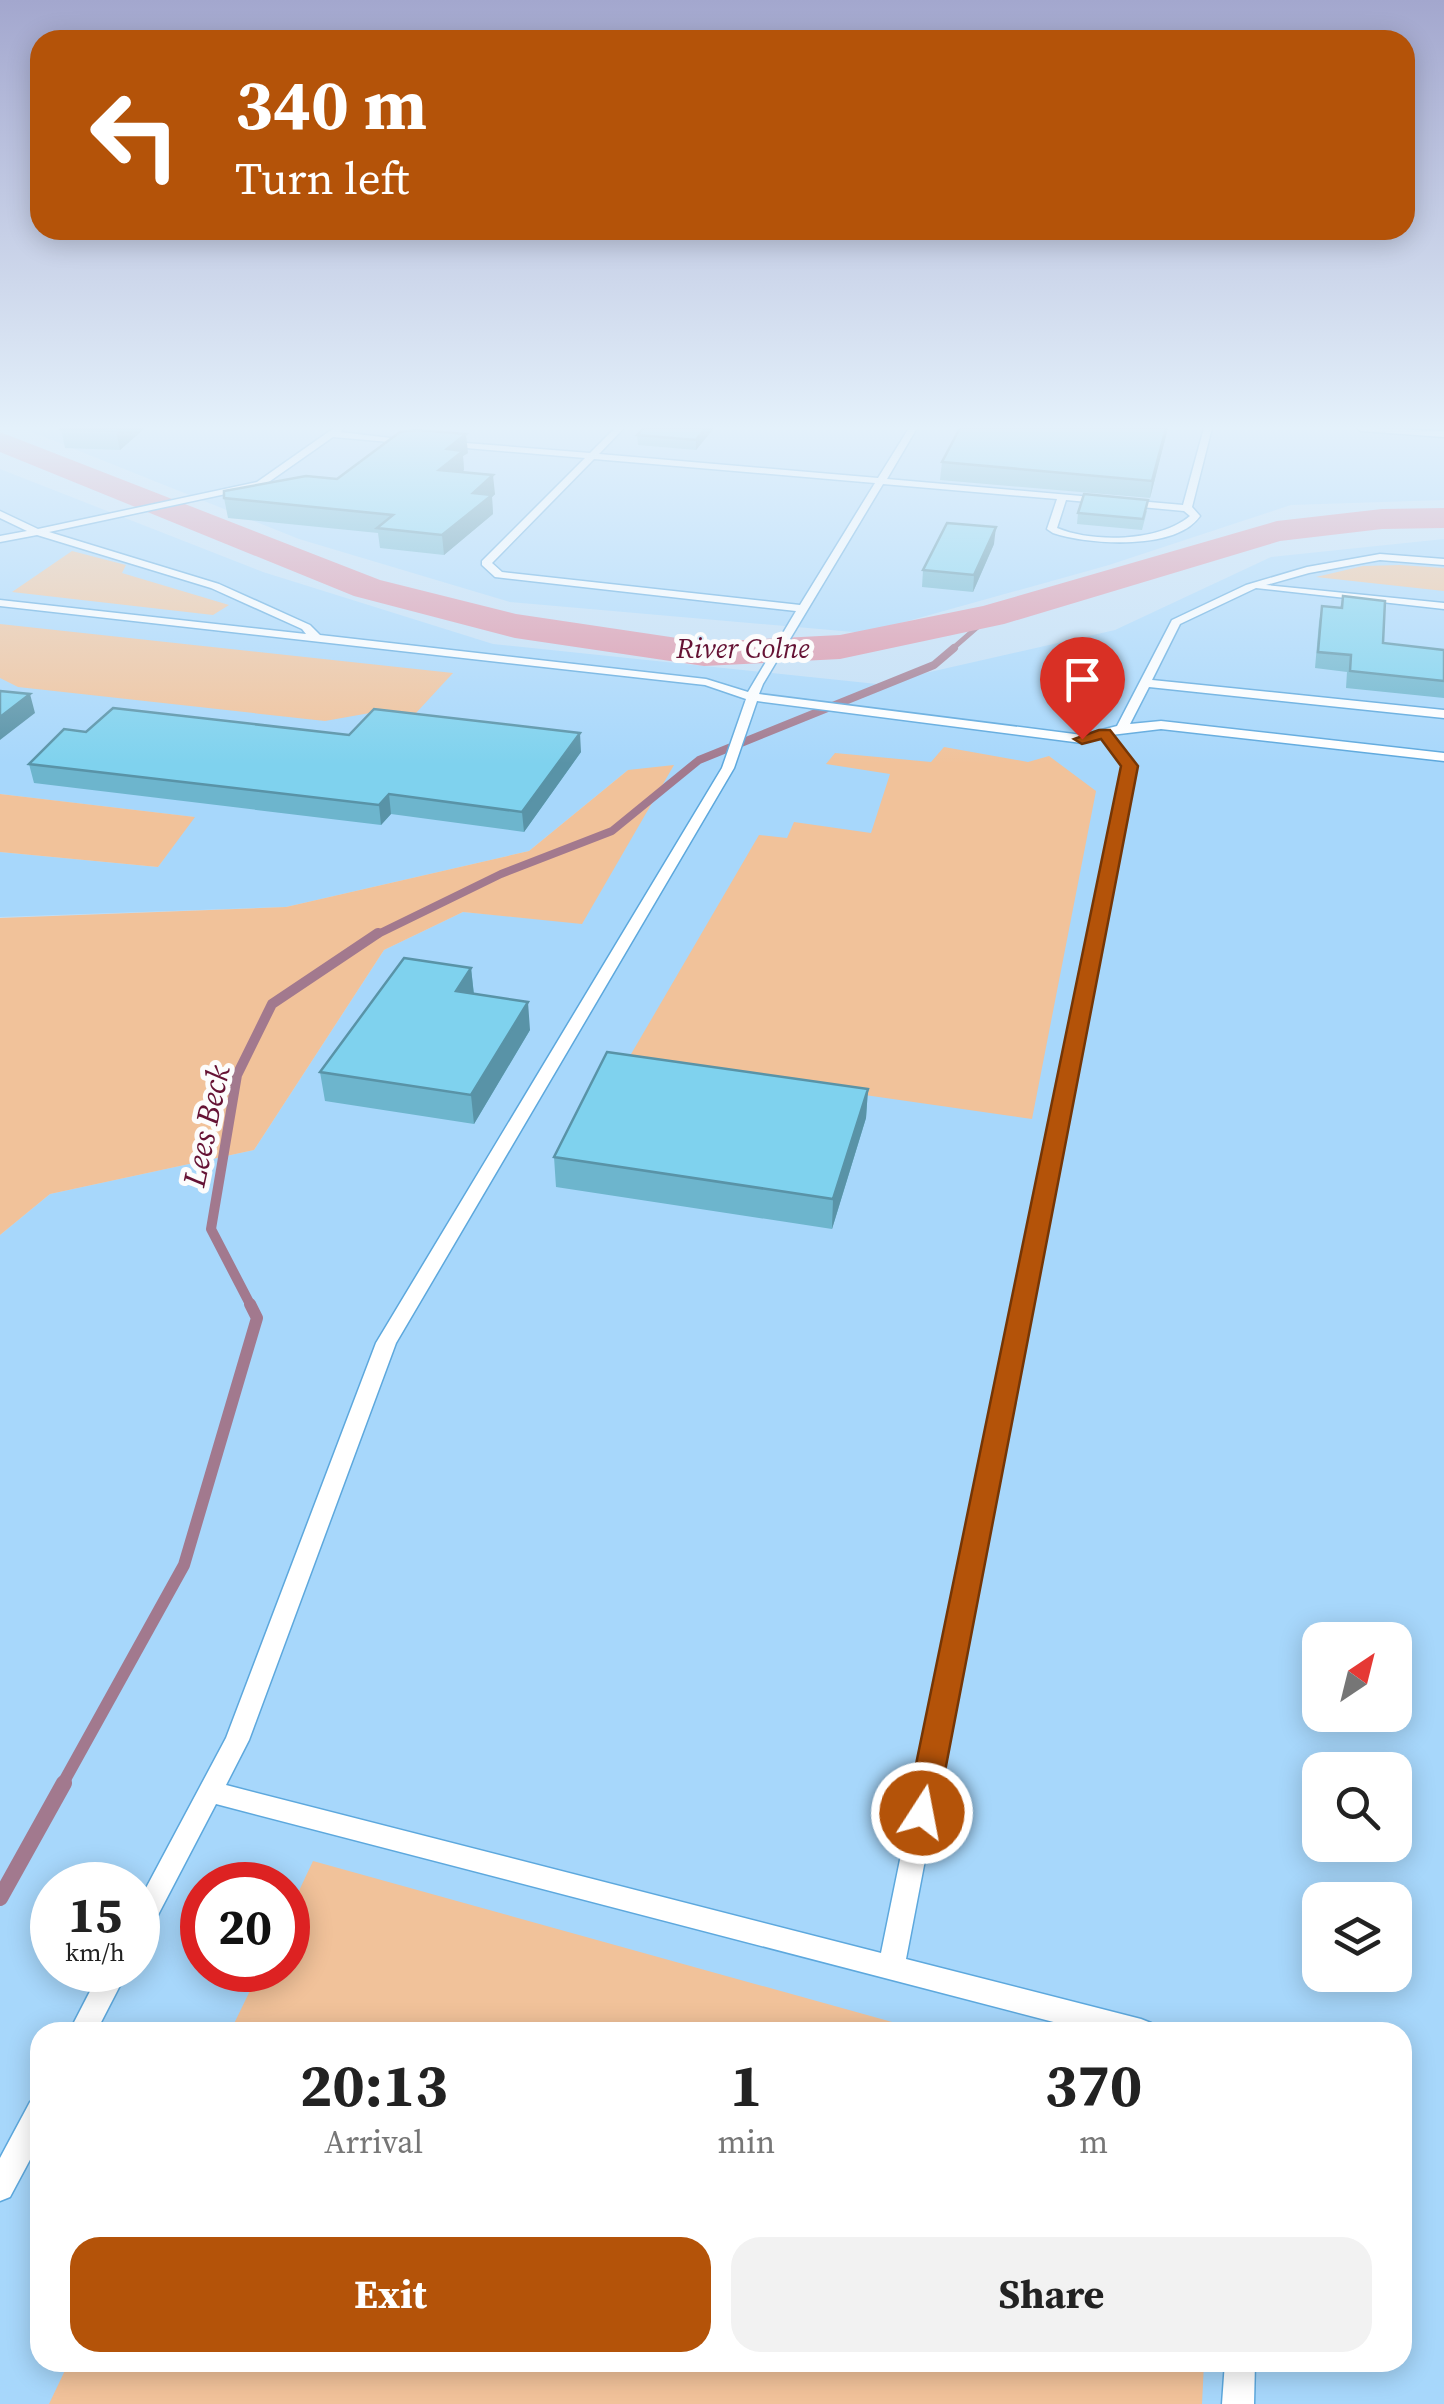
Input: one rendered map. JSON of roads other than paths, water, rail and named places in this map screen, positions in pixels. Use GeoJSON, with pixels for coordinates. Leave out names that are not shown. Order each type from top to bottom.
{"type":"FeatureCollection","features":[{"type":"Feature","properties":{"kind":"lane"},"geometry":{"type":"LineString","coordinates":[[64,540],[215,586],[306,627],[316,639]]}},
{"type":"Feature","properties":{"kind":"lane"},"geometry":{"type":"LineString","coordinates":[[509,540],[486,563],[499,575],[801,608]]}},
{"type":"Feature","properties":{"kind":"lane"},"geometry":{"type":"LineString","coordinates":[[160,1886],[237,1740],[386,1343],[728,768],[755,690],[844,540]]}},
{"type":"Feature","properties":{"kind":"lane"},"geometry":{"type":"LineString","coordinates":[[1105,540],[1143,540]]}},
{"type":"Feature","properties":{"kind":"lane"},"geometry":{"type":"LineString","coordinates":[[1113,731],[1147,682],[1176,622],[1250,587],[1308,570],[1380,558],[1444,562]]}},
{"type":"Feature","properties":{"kind":"lane"},"geometry":{"type":"LineString","coordinates":[[1250,587],[1444,606]]}},
{"type":"Feature","properties":{"kind":"lane"},"geometry":{"type":"LineString","coordinates":[[0,604],[706,682],[1032,736],[1082,739],[1161,726],[1444,757]]}},
{"type":"Feature","properties":{"kind":"lane"},"geometry":{"type":"LineString","coordinates":[[1147,682],[1444,714]]}},
{"type":"Feature","properties":{"kind":"lane"},"geometry":{"type":"LineString","coordinates":[[891,1968],[1130,766],[1113,731]]}},
{"type":"Feature","properties":{"kind":"lane"},"geometry":{"type":"LineString","coordinates":[[210,1792],[1102,2022]]}},
{"type":"Feature","properties":{"kind":"lane"},"geometry":{"type":"LineString","coordinates":[[87,2022],[103,1992]]}},
{"type":"Feature","properties":{"kind":"lane"},"geometry":{"type":"LineString","coordinates":[[0,2185],[30,2130]]}},
{"type":"Feature","properties":{"kind":"lane"},"geometry":{"type":"LineString","coordinates":[[1238,2404],[1240,2372]]}},
{"type":"Feature","properties":{"kind":"waterway","name":"River Colne"},"geometry":{"type":"LineString","coordinates":[[248,540],[367,588],[515,626],[704,654],[840,647],[990,616],[1246,540]]}},
{"type":"Feature","properties":{"kind":"waterway","name":"Lees Beck"},"geometry":{"type":"LineString","coordinates":[[951,650],[990,616]]}},
{"type":"Feature","properties":{"kind":"waterway","name":"Lees Beck"},"geometry":{"type":"LineString","coordinates":[[374,936],[501,874],[612,831],[699,760],[934,665],[954,648]]}},
{"type":"Feature","properties":{"kind":"waterway","name":"Lees Beck"},"geometry":{"type":"LineString","coordinates":[[251,1306],[211,1229],[237,1075],[272,1004],[378,933]]}},
{"type":"Feature","properties":{"kind":"waterway","name":"Lees Beck"},"geometry":{"type":"LineString","coordinates":[[62,1785],[184,1565],[257,1318],[251,1306]]}},
{"type":"Feature","properties":{"kind":"waterway","name":"Lees Beck"},"geometry":{"type":"LineString","coordinates":[[0,1898],[64,1783]]}}]}
